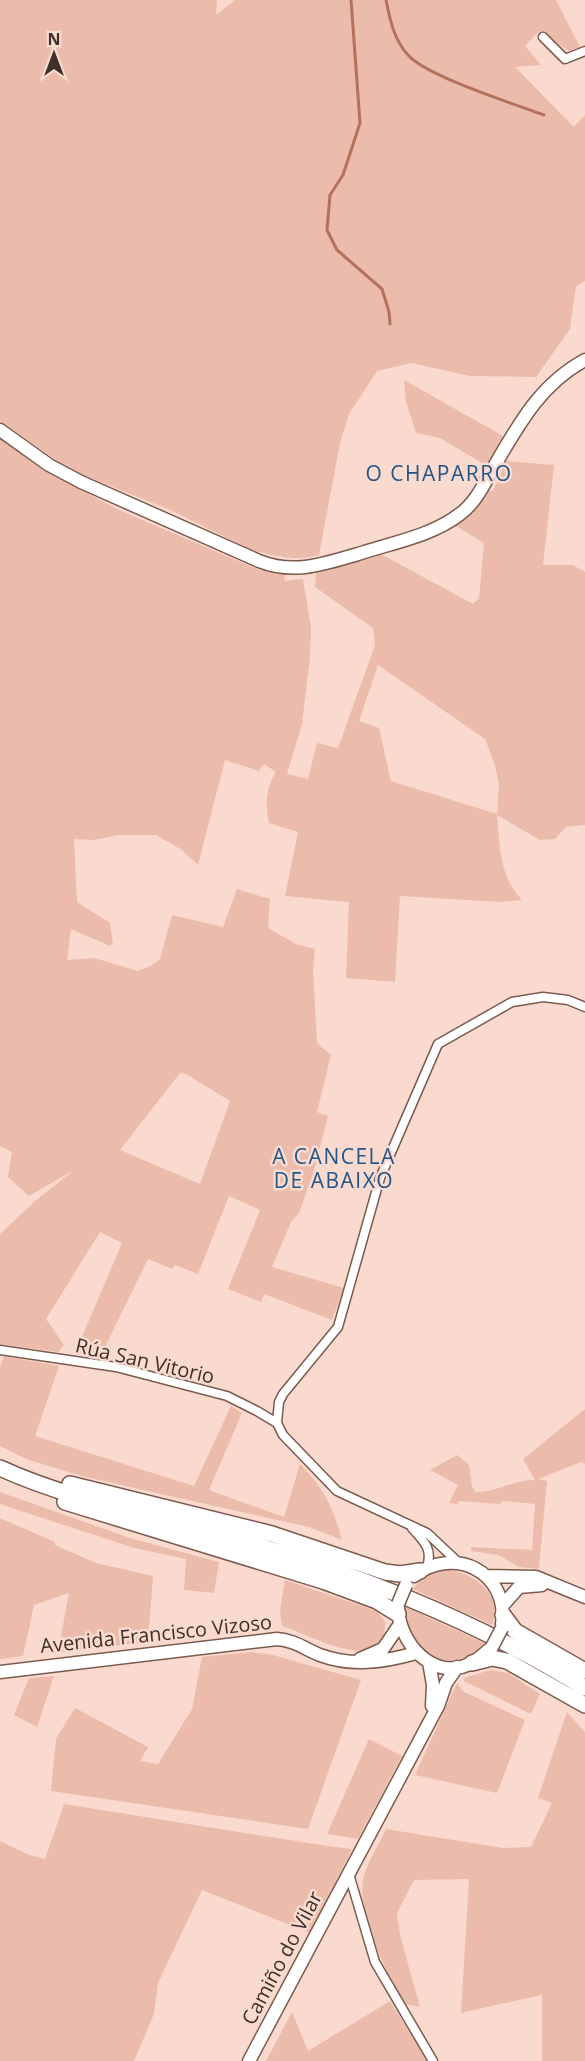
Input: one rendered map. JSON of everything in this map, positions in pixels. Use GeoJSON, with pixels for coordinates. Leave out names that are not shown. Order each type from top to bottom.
{"type":"FeatureCollection","features":[{"type":"Feature","properties":{"kind":"highway"},"geometry":{"type":"LineString","coordinates":[[2,1466],[272,1534],[385,1572],[400,1575],[424,1569]]}},
{"type":"Feature","properties":{"kind":"highway"},"geometry":{"type":"LineString","coordinates":[[2,1466],[20,1487],[129,1524],[323,1581],[377,1601],[399,1614]]}},
{"type":"Feature","properties":{"kind":"highway"},"geometry":{"type":"LineString","coordinates":[[2,1466],[68,1493],[301,1558],[367,1581],[488,1634],[585,1688]]}},
{"type":"Feature","properties":{"kind":"highway"},"geometry":{"type":"LineString","coordinates":[[503,1616],[515,1631],[585,1671]]}},
{"type":"Feature","properties":{"kind":"highway"},"geometry":{"type":"LineString","coordinates":[[472,1663],[492,1658],[507,1661],[585,1706]]}},
{"type":"Feature","properties":{"kind":"street"},"geometry":{"type":"LineString","coordinates":[[543,37],[565,59],[585,51]]}},
{"type":"Feature","properties":{"kind":"street"},"geometry":{"type":"LineString","coordinates":[[0,430],[49,465],[81,482],[269,565],[304,568],[427,532],[461,514],[480,492],[529,409],[544,389],[561,374],[585,360]]}},
{"type":"Feature","properties":{"kind":"street"},"geometry":{"type":"LineString","coordinates":[[277,1423],[279,1402],[283,1395],[338,1327],[380,1178],[438,1044],[512,1002],[543,997],[568,1000],[585,1007]]}},
{"type":"Feature","properties":{"kind":"street","name":"Rúa San Vitorio"},"geometry":{"type":"LineString","coordinates":[[0,1350],[116,1366],[227,1396],[277,1423],[283,1435],[337,1491],[427,1533],[460,1564]]}},
{"type":"Feature","properties":{"kind":"street"},"geometry":{"type":"LineString","coordinates":[[349,1662],[370,1656],[383,1649],[399,1614],[406,1585],[424,1569],[431,1556],[429,1547],[412,1527]]}},
{"type":"Feature","properties":{"kind":"street"},"geometry":{"type":"LineString","coordinates":[[424,1569],[460,1564],[487,1576],[536,1577],[585,1597]]}},
{"type":"Feature","properties":{"kind":"street"},"geometry":{"type":"LineString","coordinates":[[487,1576],[500,1593],[503,1616]]}},
{"type":"Feature","properties":{"kind":"street"},"geometry":{"type":"LineString","coordinates":[[399,1614],[404,1636],[416,1653],[429,1662],[457,1667],[472,1663],[492,1647],[514,1591],[527,1584],[556,1586]]}},
{"type":"Feature","properties":{"kind":"street","name":"Avenida Francisco Vizoso"},"geometry":{"type":"LineString","coordinates":[[0,1672],[277,1639],[295,1642],[322,1655],[349,1662],[372,1663],[416,1653]]}},
{"type":"Feature","properties":{"kind":"street"},"geometry":{"type":"LineString","coordinates":[[428,1722],[434,1692],[429,1662]]}},
{"type":"Feature","properties":{"kind":"street"},"geometry":{"type":"LineString","coordinates":[[428,1722],[446,1683],[457,1667]]}},
{"type":"Feature","properties":{"kind":"street","name":"Camiño do Vilar"},"geometry":{"type":"LineString","coordinates":[[249,2061],[428,1722]]}},
{"type":"Feature","properties":{"kind":"street","name":"Camiño do Vilar"},"geometry":{"type":"LineString","coordinates":[[348,1874],[375,1962],[433,2061]]}},
{"type":"Feature","properties":{"kind":"shaded area"},"geometry":{"type":"Polygon","coordinates":[[[0,0],[217,0],[216,15],[235,0],[556,0],[580,47],[569,51],[539,31],[525,46],[541,65],[515,67],[574,127],[585,115],[585,281],[576,286],[570,329],[536,377],[470,376],[411,363],[377,371],[349,414],[340,443],[319,555],[294,558],[252,550],[170,510],[86,476],[56,460],[0,421],[0,0]]]}},
{"type":"Feature","properties":{"kind":"shaded area"},"geometry":{"type":"Polygon","coordinates":[[[404,380],[505,437],[487,466],[440,438],[416,433],[406,402],[404,380]]]}},
{"type":"Feature","properties":{"kind":"shaded area"},"geometry":{"type":"Polygon","coordinates":[[[0,439],[46,472],[119,510],[259,570],[284,574],[285,581],[303,579],[311,628],[310,657],[302,724],[287,774],[308,779],[317,743],[338,748],[375,645],[373,628],[315,587],[316,572],[379,553],[473,604],[479,598],[484,543],[456,526],[487,490],[493,491],[506,461],[554,465],[543,565],[573,565],[585,572],[585,825],[566,827],[555,839],[540,840],[497,815],[502,861],[514,891],[522,900],[500,902],[400,896],[395,982],[346,978],[349,902],[285,896],[298,832],[269,823],[267,797],[276,772],[264,764],[259,771],[225,760],[198,865],[182,850],[156,835],[119,835],[93,840],[74,839],[77,902],[110,923],[113,943],[110,946],[71,929],[67,960],[95,958],[137,971],[151,966],[160,959],[172,915],[223,927],[237,889],[270,899],[268,928],[296,944],[315,949],[313,969],[317,1043],[331,1055],[317,1112],[328,1116],[313,1174],[299,1213],[291,1222],[272,1267],[344,1288],[332,1320],[264,1294],[261,1302],[228,1289],[260,1210],[229,1196],[198,1274],[175,1265],[172,1269],[148,1259],[101,1355],[92,1359],[76,1351],[122,1243],[100,1232],[46,1319],[64,1345],[58,1352],[0,1344],[0,1234],[34,1202],[74,1170],[29,1196],[8,1177],[12,1152],[0,1146],[0,439]],[[378,665],[359,721],[379,728],[391,781],[497,814],[499,784],[495,765],[485,739],[378,665]],[[180,1073],[120,1150],[200,1184],[230,1101],[186,1074],[180,1073]]]}},
{"type":"Feature","properties":{"kind":"shaded area"},"geometry":{"type":"Polygon","coordinates":[[[4,1356],[59,1366],[35,1436],[194,1486],[231,1406],[242,1413],[209,1490],[284,1517],[300,1464],[327,1499],[342,1540],[309,1527],[81,1476],[26,1459],[0,1446],[0,1368],[4,1356]]]}},
{"type":"Feature","properties":{"kind":"shaded area"},"geometry":{"type":"Polygon","coordinates":[[[585,1409],[585,1464],[581,1462],[538,1479],[547,1481],[539,1569],[519,1567],[498,1555],[471,1551],[471,1547],[532,1550],[535,1504],[501,1501],[501,1504],[458,1501],[458,1504],[449,1503],[458,1485],[430,1470],[457,1455],[469,1465],[475,1492],[535,1480],[523,1459],[585,1409]]]}},
{"type":"Feature","properties":{"kind":"shaded area"},"geometry":{"type":"Polygon","coordinates":[[[0,1492],[130,1538],[219,1562],[214,1593],[184,1590],[186,1559],[134,1548],[0,1504],[0,1492]]]}},
{"type":"Feature","properties":{"kind":"shaded area"},"geometry":{"type":"Polygon","coordinates":[[[0,1518],[96,1563],[153,1576],[148,1642],[58,1652],[69,1593],[34,1605],[23,1656],[0,1659],[0,1518]]]}},
{"type":"Feature","properties":{"kind":"shaded area"},"geometry":{"type":"Polygon","coordinates":[[[446,1569],[466,1575],[484,1586],[494,1603],[495,1614],[492,1625],[413,1589],[424,1577],[446,1569]]]}},
{"type":"Feature","properties":{"kind":"shaded area"},"geometry":{"type":"Polygon","coordinates":[[[285,1580],[377,1611],[385,1622],[382,1639],[373,1648],[359,1651],[325,1643],[282,1626],[280,1610],[285,1580]]]}},
{"type":"Feature","properties":{"kind":"shaded area"},"geometry":{"type":"Polygon","coordinates":[[[406,1607],[484,1643],[472,1654],[458,1659],[444,1659],[431,1655],[411,1636],[406,1623],[406,1607]]]}},
{"type":"Feature","properties":{"kind":"shaded area"},"geometry":{"type":"Polygon","coordinates":[[[251,1652],[273,1655],[361,1680],[308,1829],[51,1791],[56,1739],[75,1708],[148,1747],[140,1761],[158,1764],[192,1709],[202,1657],[251,1652]]]}},
{"type":"Feature","properties":{"kind":"shaded area"},"geometry":{"type":"Polygon","coordinates":[[[490,1670],[508,1673],[540,1694],[531,1714],[464,1681],[464,1678],[490,1670]]]}},
{"type":"Feature","properties":{"kind":"shaded area"},"geometry":{"type":"Polygon","coordinates":[[[54,1676],[37,1727],[14,1715],[29,1678],[54,1676]]]}},
{"type":"Feature","properties":{"kind":"shaded area"},"geometry":{"type":"Polygon","coordinates":[[[457,1683],[464,1692],[525,1720],[497,1793],[415,1775],[457,1683]]]}},
{"type":"Feature","properties":{"kind":"shaded area"},"geometry":{"type":"Polygon","coordinates":[[[567,1712],[585,1732],[585,2061],[542,2061],[542,1995],[461,2013],[469,1879],[414,1880],[397,1913],[400,1935],[420,2007],[403,2004],[374,1941],[362,1890],[366,1870],[386,1829],[503,1848],[531,1847],[552,1803],[538,1798],[567,1712]]]}},
{"type":"Feature","properties":{"kind":"shaded area"},"geometry":{"type":"Polygon","coordinates":[[[369,1739],[402,1756],[358,1839],[327,1834],[369,1739]]]}},
{"type":"Feature","properties":{"kind":"shaded area"},"geometry":{"type":"Polygon","coordinates":[[[64,1804],[352,1849],[310,1933],[202,1890],[158,1983],[154,2014],[134,2061],[0,2061],[0,1841],[29,1855],[45,1859],[64,1804]]]}},
{"type":"Feature","properties":{"kind":"shaded area"},"geometry":{"type":"Polygon","coordinates":[[[390,2001],[428,2061],[266,2061],[292,2012],[308,2051],[390,2001]]]}},
{"type":"Feature","properties":{"kind":"waterway"},"geometry":{"type":"LineString","coordinates":[[351,0],[360,123],[343,175],[330,195],[327,230],[337,250],[382,289],[390,324]]}},
{"type":"Feature","properties":{"kind":"waterway"},"geometry":{"type":"LineString","coordinates":[[386,0],[399,43],[418,63],[472,89],[544,115]]}},
{"type":"Feature","properties":{"kind":"district","name":"O CHAPARRO"},"geometry":{"type":"Point","coordinates":[439,474]}},
{"type":"Feature","properties":{"kind":"district","name":"A CANCELA DE ABAIXO"},"geometry":{"type":"Point","coordinates":[334,1169]}}]}
